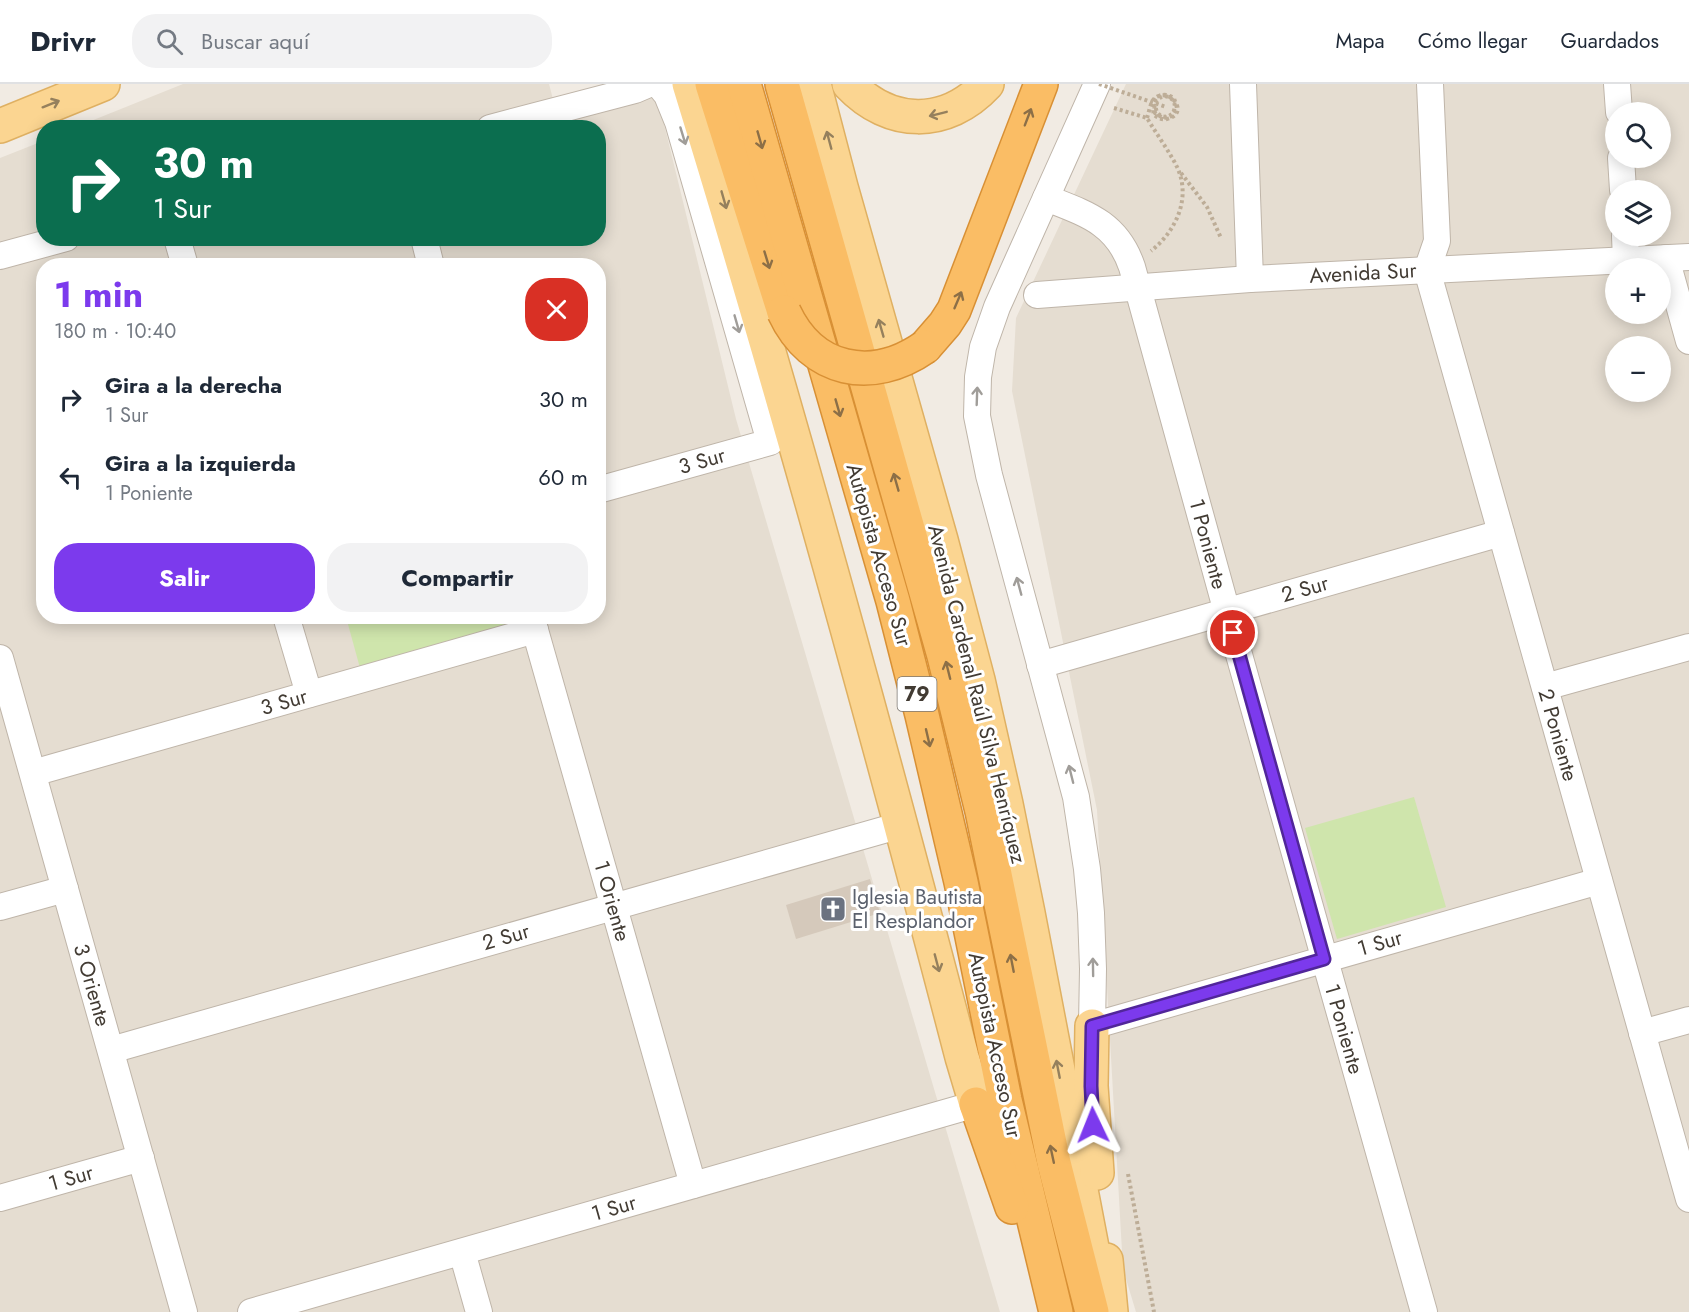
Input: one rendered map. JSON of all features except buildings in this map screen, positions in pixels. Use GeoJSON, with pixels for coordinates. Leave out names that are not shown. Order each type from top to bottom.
{"type":"FeatureCollection","features":[{"type":"Feature","properties":{"kind":"highway"},"geometry":{"type":"LineString","coordinates":[[712,84],[784,312],[794,332],[808,348],[833,362],[849,367],[866,368],[882,367],[912,356],[925,347],[945,324],[957,302],[1041,84]]}},
{"type":"Feature","properties":{"kind":"highway","name":"Autopista Acceso Sur"},"geometry":{"type":"LineString","coordinates":[[744,84],[890,590],[922,715],[961,882],[1005,1100],[1055,1312]]}},
{"type":"Feature","properties":{"kind":"highway","name":"Autopista Acceso Sur"},"geometry":{"type":"LineString","coordinates":[[782,84],[944,656],[982,810],[1054,1164],[1092,1312]]}},
{"type":"Feature","properties":{"kind":"highway"},"geometry":{"type":"LineString","coordinates":[[976,1104],[1011,1208],[1055,1312]]}},
{"type":"Feature","properties":{"kind":"main road"},"geometry":{"type":"LineString","coordinates":[[0,126],[103,84]]}},
{"type":"Feature","properties":{"kind":"main road"},"geometry":{"type":"LineString","coordinates":[[689,84],[855,656],[976,1104]]}},
{"type":"Feature","properties":{"kind":"main road","name":"Avenida Cardenal Raúl Silva Henríquez"},"geometry":{"type":"LineString","coordinates":[[814,84],[981,690],[1028,913],[1104,1312]]}},
{"type":"Feature","properties":{"kind":"main road"},"geometry":{"type":"LineString","coordinates":[[849,84],[865,99],[880,108],[914,117],[931,117],[969,101],[987,84]]}},
{"type":"Feature","properties":{"kind":"main road"},"geometry":{"type":"LineString","coordinates":[[770,442],[802,537],[855,656]]}},
{"type":"Feature","properties":{"kind":"main road"},"geometry":{"type":"LineString","coordinates":[[1092,1026],[1093,1125],[1112,1312]]}},
{"type":"Feature","properties":{"kind":"street"},"geometry":{"type":"LineString","coordinates":[[521,120],[635,90],[649,84]]}},
{"type":"Feature","properties":{"kind":"street"},"geometry":{"type":"LineString","coordinates":[[658,84],[668,95],[674,108],[770,442]]}},
{"type":"Feature","properties":{"kind":"street"},"geometry":{"type":"LineString","coordinates":[[1092,1026],[1091,914],[1081,824],[1069,769],[988,475],[978,428],[976,397],[980,362],[997,307],[1098,84]]}},
{"type":"Feature","properties":{"kind":"street"},"geometry":{"type":"LineString","coordinates":[[1243,84],[1250,279]]}},
{"type":"Feature","properties":{"kind":"street"},"geometry":{"type":"LineString","coordinates":[[1427,270],[1437,242],[1430,84]]}},
{"type":"Feature","properties":{"kind":"street"},"geometry":{"type":"LineString","coordinates":[[1617,84],[1618,102]]}},
{"type":"Feature","properties":{"kind":"street","name":"1 Poniente"},"geometry":{"type":"LineString","coordinates":[[1046,198],[1084,214],[1110,230],[1127,253],[1424,1312]]}},
{"type":"Feature","properties":{"kind":"street"},"geometry":{"type":"LineString","coordinates":[[0,256],[37,246]]}},
{"type":"Feature","properties":{"kind":"street","name":"Avenida Sur"},"geometry":{"type":"LineString","coordinates":[[1036,294],[1135,277],[1250,279],[1427,270],[1625,248],[1677,257]]}},
{"type":"Feature","properties":{"kind":"street"},"geometry":{"type":"LineString","coordinates":[[1677,257],[1689,341]]}},
{"type":"Feature","properties":{"kind":"street","name":"2 Poniente"},"geometry":{"type":"LineString","coordinates":[[1427,270],[1689,1199]]}},
{"type":"Feature","properties":{"kind":"street","name":"3 Sur"},"geometry":{"type":"LineString","coordinates":[[606,488],[770,442]]}},
{"type":"Feature","properties":{"kind":"street","name":"2 Sur"},"geometry":{"type":"LineString","coordinates":[[1040,665],[1501,533]]}},
{"type":"Feature","properties":{"kind":"street"},"geometry":{"type":"LineString","coordinates":[[288,624],[309,694]]}},
{"type":"Feature","properties":{"kind":"street","name":"3 Sur"},"geometry":{"type":"LineString","coordinates":[[33,773],[309,694],[530,624]]}},
{"type":"Feature","properties":{"kind":"street","name":"1 Oriente"},"geometry":{"type":"LineString","coordinates":[[533,624],[693,1185]]}},
{"type":"Feature","properties":{"kind":"street"},"geometry":{"type":"LineString","coordinates":[[1545,687],[1689,647]]}},
{"type":"Feature","properties":{"kind":"street","name":"3 Oriente"},"geometry":{"type":"LineString","coordinates":[[0,658],[184,1312]]}},
{"type":"Feature","properties":{"kind":"street","name":"2 Sur"},"geometry":{"type":"LineString","coordinates":[[111,1050],[901,825]]}},
{"type":"Feature","properties":{"kind":"street","name":"1 Sur"},"geometry":{"type":"LineString","coordinates":[[1092,1026],[1599,881]]}},
{"type":"Feature","properties":{"kind":"street"},"geometry":{"type":"LineString","coordinates":[[0,907],[65,888]]}},
{"type":"Feature","properties":{"kind":"street"},"geometry":{"type":"LineString","coordinates":[[1642,1033],[1689,1020]]}},
{"type":"Feature","properties":{"kind":"street","name":"1 Sur"},"geometry":{"type":"LineString","coordinates":[[251,1312],[976,1104]]}},
{"type":"Feature","properties":{"kind":"street","name":"1 Sur"},"geometry":{"type":"LineString","coordinates":[[0,1198],[141,1158]]}},
{"type":"Feature","properties":{"kind":"street"},"geometry":{"type":"LineString","coordinates":[[462,1252],[479,1312]]}},
{"type":"Feature","properties":{"kind":"path"},"geometry":{"type":"LineString","coordinates":[[1098,84],[1166,107]]}},
{"type":"Feature","properties":{"kind":"path"},"geometry":{"type":"LineString","coordinates":[[1147,118],[1154,104],[1152,100],[1159,94],[1168,93],[1175,98],[1177,102],[1177,111],[1175,115],[1167,119],[1158,118],[1154,115],[1153,106],[1157,97],[1166,94],[1174,98],[1177,108],[1173,116],[1163,118],[1155,113],[1155,104],[1156,100],[1165,96],[1173,100],[1175,104],[1173,113],[1166,117],[1157,113],[1156,109],[1154,104]]}},
{"type":"Feature","properties":{"kind":"path"},"geometry":{"type":"LineString","coordinates":[[1110,106],[1147,118],[1179,170],[1207,207],[1222,239]]}},
{"type":"Feature","properties":{"kind":"path"},"geometry":{"type":"LineString","coordinates":[[1135,277],[1176,223],[1183,196],[1179,170]]}},
{"type":"Feature","properties":{"kind":"shaded area"},"geometry":{"type":"Polygon","coordinates":[[[183,84],[549,84],[558,120],[93,120],[183,84]]]}},
{"type":"Feature","properties":{"kind":"shaded area"},"geometry":{"type":"Polygon","coordinates":[[[1126,84],[1689,84],[1689,1312],[1136,1312],[1123,1269],[1097,810],[1012,391],[1016,318],[1126,84]]]}},
{"type":"Feature","properties":{"kind":"shaded area"},"geometry":{"type":"Polygon","coordinates":[[[656,91],[736,419],[1000,1312],[0,1312],[0,158],[36,144],[36,246],[606,246],[606,120],[565,120],[656,91]]]}},
{"type":"Feature","properties":{"kind":"green space"},"geometry":{"type":"Polygon","coordinates":[[[348,624],[510,624],[511,626],[360,668],[348,624]]]}},
{"type":"Feature","properties":{"kind":"green space"},"geometry":{"type":"Polygon","coordinates":[[[1414,797],[1446,907],[1337,939],[1305,828],[1414,797]]]}},
{"type":"Feature","properties":{"kind":"place","name":"Iglesia Bautista El Resplandor"},"geometry":{"type":"Point","coordinates":[833,909]}},
{"type":"Feature","properties":{"kind":"route"},"geometry":{"type":"LineString","coordinates":[[1093,1125],[1092,1026],[1324,959],[1233,633]]}}]}
